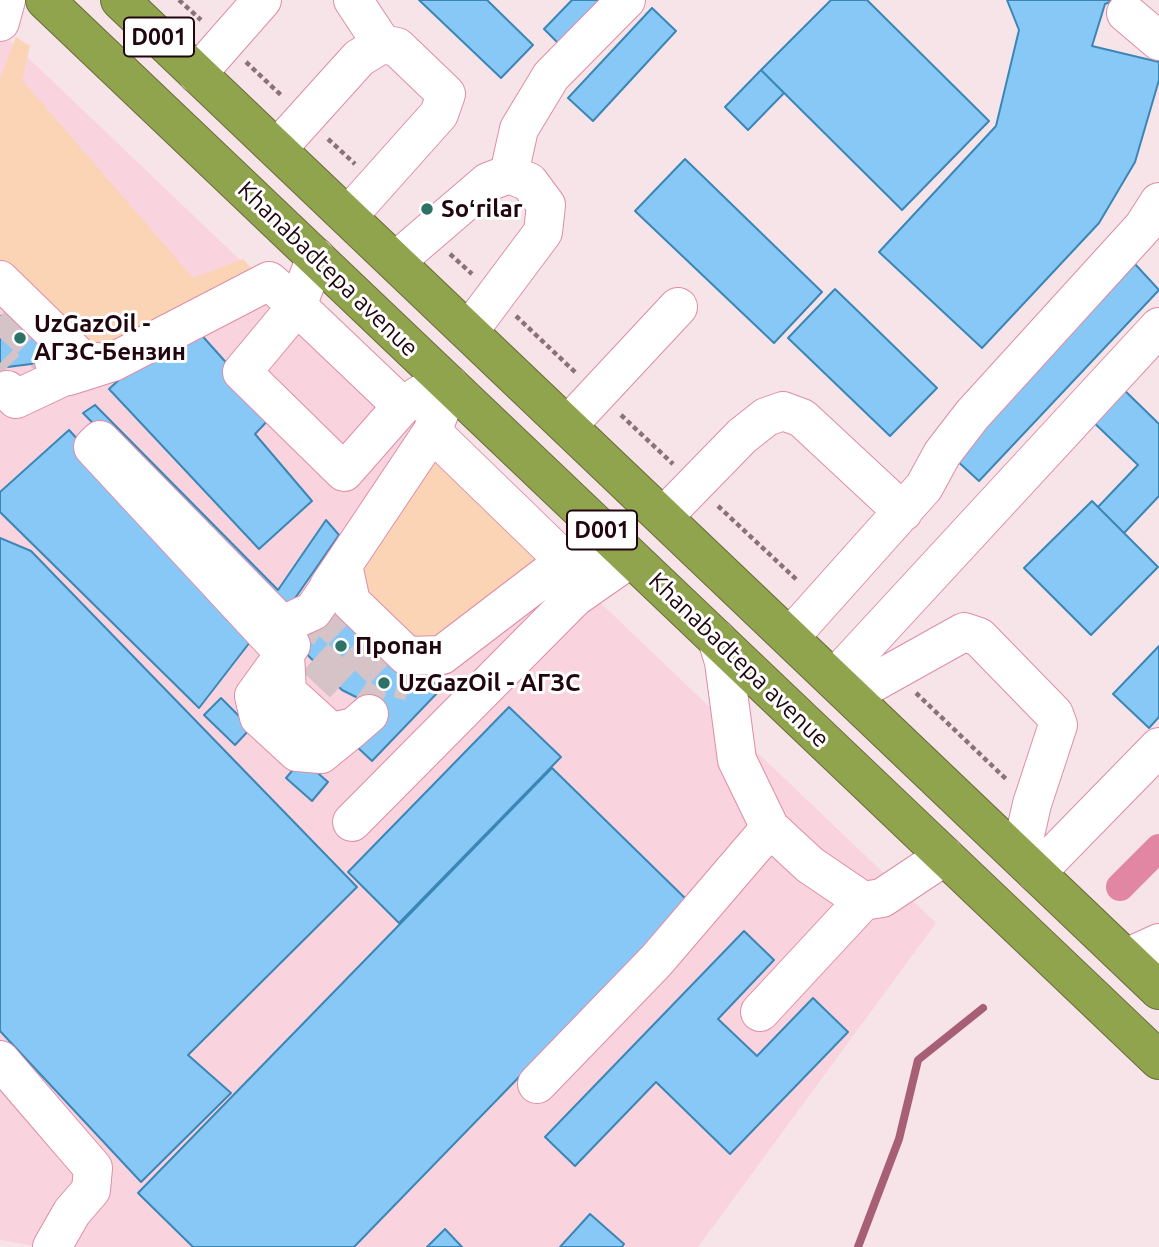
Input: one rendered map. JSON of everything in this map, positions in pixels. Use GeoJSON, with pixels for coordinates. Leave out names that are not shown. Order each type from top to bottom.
{"type":"FeatureCollection","features":[{"type":"Feature","properties":{"kind":"highway","name":"Khanabadtepa avenue"},"geometry":{"type":"LineString","coordinates":[[45,0],[1159,1060]]}},
{"type":"Feature","properties":{"kind":"highway","name":"Khanabadtepa avenue"},"geometry":{"type":"LineString","coordinates":[[139,7],[197,74],[1028,865],[1142,950],[1159,990]]}},
{"type":"Feature","properties":{"kind":"highway"},"geometry":{"type":"LineString","coordinates":[[230,177],[271,144]]}},
{"type":"Feature","properties":{"kind":"highway"},"geometry":{"type":"LineString","coordinates":[[915,828],[930,836],[942,835],[952,830],[957,816],[945,786]]}},
{"type":"Feature","properties":{"kind":"lane"},"geometry":{"type":"LineString","coordinates":[[0,22],[6,0]]}},
{"type":"Feature","properties":{"kind":"lane"},"geometry":{"type":"LineString","coordinates":[[197,74],[262,0]]}},
{"type":"Feature","properties":{"kind":"lane"},"geometry":{"type":"LineString","coordinates":[[353,0],[382,44]]}},
{"type":"Feature","properties":{"kind":"lane"},"geometry":{"type":"LineString","coordinates":[[509,174],[519,129],[551,76],[626,0]]}},
{"type":"Feature","properties":{"kind":"lane"},"geometry":{"type":"LineString","coordinates":[[1126,13],[1159,41]]}},
{"type":"Feature","properties":{"kind":"lane"},"geometry":{"type":"LineString","coordinates":[[271,144],[359,58],[382,44],[397,47],[446,94],[439,114],[348,216]]}},
{"type":"Feature","properties":{"kind":"lane"},"geometry":{"type":"LineString","coordinates":[[396,261],[488,182],[509,174],[529,182],[546,205],[543,232],[469,331]]}},
{"type":"Feature","properties":{"kind":"lane"},"geometry":{"type":"LineString","coordinates":[[790,637],[925,487],[942,454],[972,415],[1143,227],[1159,202]]}},
{"type":"Feature","properties":{"kind":"lane"},"geometry":{"type":"LineString","coordinates":[[316,257],[297,306],[242,372],[344,472],[402,406],[447,382]]}},
{"type":"Feature","properties":{"kind":"lane"},"geometry":{"type":"LineString","coordinates":[[26,383],[113,362],[269,281],[402,406]]}},
{"type":"Feature","properties":{"kind":"lane"},"geometry":{"type":"LineString","coordinates":[[1,302],[83,361],[113,362]]}},
{"type":"Feature","properties":{"kind":"lane"},"geometry":{"type":"LineString","coordinates":[[568,425],[678,307]]}},
{"type":"Feature","properties":{"kind":"lane"},"geometry":{"type":"LineString","coordinates":[[842,687],[1159,327]]}},
{"type":"Feature","properties":{"kind":"lane"},"geometry":{"type":"LineString","coordinates":[[362,720],[321,754],[297,752],[260,717],[254,696],[291,644],[93,447],[100,440],[282,625],[313,611],[332,585],[432,432],[447,382]]}},
{"type":"Feature","properties":{"kind":"lane"},"geometry":{"type":"LineString","coordinates":[[664,516],[742,436],[766,417],[783,411],[802,418],[903,512]]}},
{"type":"Feature","properties":{"kind":"lane"},"geometry":{"type":"LineString","coordinates":[[432,432],[565,561]]}},
{"type":"Feature","properties":{"kind":"lane"},"geometry":{"type":"LineString","coordinates":[[332,585],[407,656],[434,662],[565,561],[624,551]]}},
{"type":"Feature","properties":{"kind":"lane"},"geometry":{"type":"LineString","coordinates":[[352,822],[624,551]]}},
{"type":"Feature","properties":{"kind":"lane"},"geometry":{"type":"LineString","coordinates":[[842,687],[964,632],[979,637],[1054,714],[1058,725],[1032,804],[1028,865]]}},
{"type":"Feature","properties":{"kind":"lane"},"geometry":{"type":"LineString","coordinates":[[717,639],[724,662],[737,760],[770,828],[810,865],[863,901]]}},
{"type":"Feature","properties":{"kind":"lane"},"geometry":{"type":"LineString","coordinates":[[1028,865],[1159,747]]}},
{"type":"Feature","properties":{"kind":"lane"},"geometry":{"type":"LineString","coordinates":[[537,1084],[656,961],[770,828]]}},
{"type":"Feature","properties":{"kind":"lane"},"geometry":{"type":"LineString","coordinates":[[760,1012],[863,901],[882,898],[945,856]]}},
{"type":"Feature","properties":{"kind":"lane"},"geometry":{"type":"LineString","coordinates":[[0,1060],[93,1168],[91,1190],[72,1212],[52,1247]]}},
{"type":"Feature","properties":{"kind":"shaded area"},"geometry":{"type":"Polygon","coordinates":[[[0,31],[283,301],[421,410],[414,425],[936,923],[698,1247],[41,1247],[0,1240],[0,31]]]}},
{"type":"Feature","properties":{"kind":"shaded area"},"geometry":{"type":"Polygon","coordinates":[[[16,37],[30,46],[22,80],[193,278],[243,259],[254,271],[103,351],[81,346],[0,265],[0,80],[16,37]]]}},
{"type":"Feature","properties":{"kind":"shaded area"},"geometry":{"type":"Polygon","coordinates":[[[440,454],[546,556],[430,642],[417,643],[362,591],[358,577],[440,454]]]}},
{"type":"Feature","properties":{"kind":"building"},"geometry":{"type":"Polygon","coordinates":[[[419,0],[487,0],[533,45],[501,78],[419,0]]]}},
{"type":"Feature","properties":{"kind":"building"},"geometry":{"type":"Polygon","coordinates":[[[572,0],[610,0],[563,48],[544,29],[572,0]]]}},
{"type":"Feature","properties":{"kind":"building"},"geometry":{"type":"Polygon","coordinates":[[[831,0],[867,0],[989,121],[902,210],[761,70],[831,0]]]}},
{"type":"Feature","properties":{"kind":"building"},"geometry":{"type":"Polygon","coordinates":[[[1007,0],[1115,0],[1105,4],[1092,46],[1159,62],[1159,80],[1135,162],[1099,223],[982,348],[879,252],[996,126],[1019,30],[1007,0]]]}},
{"type":"Feature","properties":{"kind":"building"},"geometry":{"type":"Polygon","coordinates":[[[652,8],[676,31],[593,121],[568,98],[652,8]]]}},
{"type":"Feature","properties":{"kind":"building"},"geometry":{"type":"Polygon","coordinates":[[[761,70],[784,93],[748,130],[725,107],[761,70]]]}},
{"type":"Feature","properties":{"kind":"building"},"geometry":{"type":"Polygon","coordinates":[[[685,159],[822,292],[774,343],[635,211],[685,159]]]}},
{"type":"Feature","properties":{"kind":"building"},"geometry":{"type":"Polygon","coordinates":[[[1135,264],[1159,290],[979,481],[954,458],[1135,264]]]}},
{"type":"Feature","properties":{"kind":"building"},"geometry":{"type":"Polygon","coordinates":[[[835,289],[937,388],[890,436],[788,338],[835,289]]]}},
{"type":"Feature","properties":{"kind":"building","name":"UzGazOil - АГЗС-Бензин"},"geometry":{"type":"Polygon","coordinates":[[[17,314],[62,360],[0,368],[0,316],[17,314]]]}},
{"type":"Feature","properties":{"kind":"building"},"geometry":{"type":"Polygon","coordinates":[[[197,330],[273,415],[255,434],[312,501],[259,549],[109,389],[147,354],[197,330]]]}},
{"type":"Feature","properties":{"kind":"building"},"geometry":{"type":"Polygon","coordinates":[[[1118,384],[1159,424],[1159,496],[1124,533],[1098,507],[1138,465],[1087,416],[1118,384]]]}},
{"type":"Feature","properties":{"kind":"building"},"geometry":{"type":"Polygon","coordinates":[[[95,405],[278,590],[326,520],[339,535],[282,617],[83,413],[95,405]]]}},
{"type":"Feature","properties":{"kind":"building"},"geometry":{"type":"Polygon","coordinates":[[[69,430],[257,633],[199,708],[0,512],[0,492],[69,430]]]}},
{"type":"Feature","properties":{"kind":"building"},"geometry":{"type":"Polygon","coordinates":[[[1092,501],[1158,567],[1091,635],[1024,568],[1092,501]]]}},
{"type":"Feature","properties":{"kind":"building"},"geometry":{"type":"Polygon","coordinates":[[[0,538],[31,551],[357,887],[188,1055],[231,1093],[141,1182],[0,1031],[0,538]]]}},
{"type":"Feature","properties":{"kind":"building","name":"UzGazOil - АГЗС"},"geometry":{"type":"Polygon","coordinates":[[[329,606],[377,652],[427,677],[441,689],[372,761],[355,745],[388,713],[342,690],[289,636],[329,606]]]}},
{"type":"Feature","properties":{"kind":"building"},"geometry":{"type":"Polygon","coordinates":[[[1159,646],[1159,717],[1149,728],[1113,694],[1159,646]]]}},
{"type":"Feature","properties":{"kind":"building"},"geometry":{"type":"Polygon","coordinates":[[[221,698],[251,728],[235,745],[204,715],[221,698]]]}},
{"type":"Feature","properties":{"kind":"building"},"geometry":{"type":"Polygon","coordinates":[[[509,707],[561,757],[399,923],[348,872],[509,707]]]}},
{"type":"Feature","properties":{"kind":"building"},"geometry":{"type":"Polygon","coordinates":[[[302,759],[328,782],[312,801],[286,778],[302,759]]]}},
{"type":"Feature","properties":{"kind":"building"},"geometry":{"type":"Polygon","coordinates":[[[552,768],[689,902],[354,1247],[193,1247],[138,1193],[552,768]]]}},
{"type":"Feature","properties":{"kind":"building"},"geometry":{"type":"Polygon","coordinates":[[[744,931],[774,960],[718,1019],[757,1056],[813,998],[848,1032],[730,1154],[656,1082],[575,1166],[545,1137],[744,931]]]}},
{"type":"Feature","properties":{"kind":"building"},"geometry":{"type":"Polygon","coordinates":[[[590,1214],[624,1244],[622,1247],[560,1247],[590,1214]]]}},
{"type":"Feature","properties":{"kind":"building"},"geometry":{"type":"Polygon","coordinates":[[[445,1229],[462,1247],[427,1247],[445,1229]]]}},
{"type":"Feature","properties":{"kind":"waterway"},"geometry":{"type":"LineString","coordinates":[[1120,887],[1159,848]]}},
{"type":"Feature","properties":{"kind":"waterway"},"geometry":{"type":"LineString","coordinates":[[858,1247],[899,1139],[918,1060],[983,1008]]}},
{"type":"Feature","properties":{"kind":"tunnel"},"geometry":{"type":"LineString","coordinates":[[2,314],[54,362]]}},
{"type":"Feature","properties":{"kind":"tunnel"},"geometry":{"type":"LineString","coordinates":[[0,363],[6,369]]}},
{"type":"Feature","properties":{"kind":"tunnel"},"geometry":{"type":"LineString","coordinates":[[326,598],[330,620],[388,676],[410,682]]}},
{"type":"Feature","properties":{"kind":"tunnel"},"geometry":{"type":"LineString","coordinates":[[313,611],[298,634],[308,651],[353,693],[376,709]]}},
{"type":"Feature","properties":{"kind":"place","name":"Soʻrilar"},"geometry":{"type":"Point","coordinates":[427,209]}},
{"type":"Feature","properties":{"kind":"place","name":"UzGazOil - АГЗС-Бензин"},"geometry":{"type":"Point","coordinates":[20,338]}},
{"type":"Feature","properties":{"kind":"place","name":"Пропан"},"geometry":{"type":"Point","coordinates":[341,646]}},
{"type":"Feature","properties":{"kind":"place","name":"UzGazOil - АГЗС"},"geometry":{"type":"Point","coordinates":[384,683]}}]}
